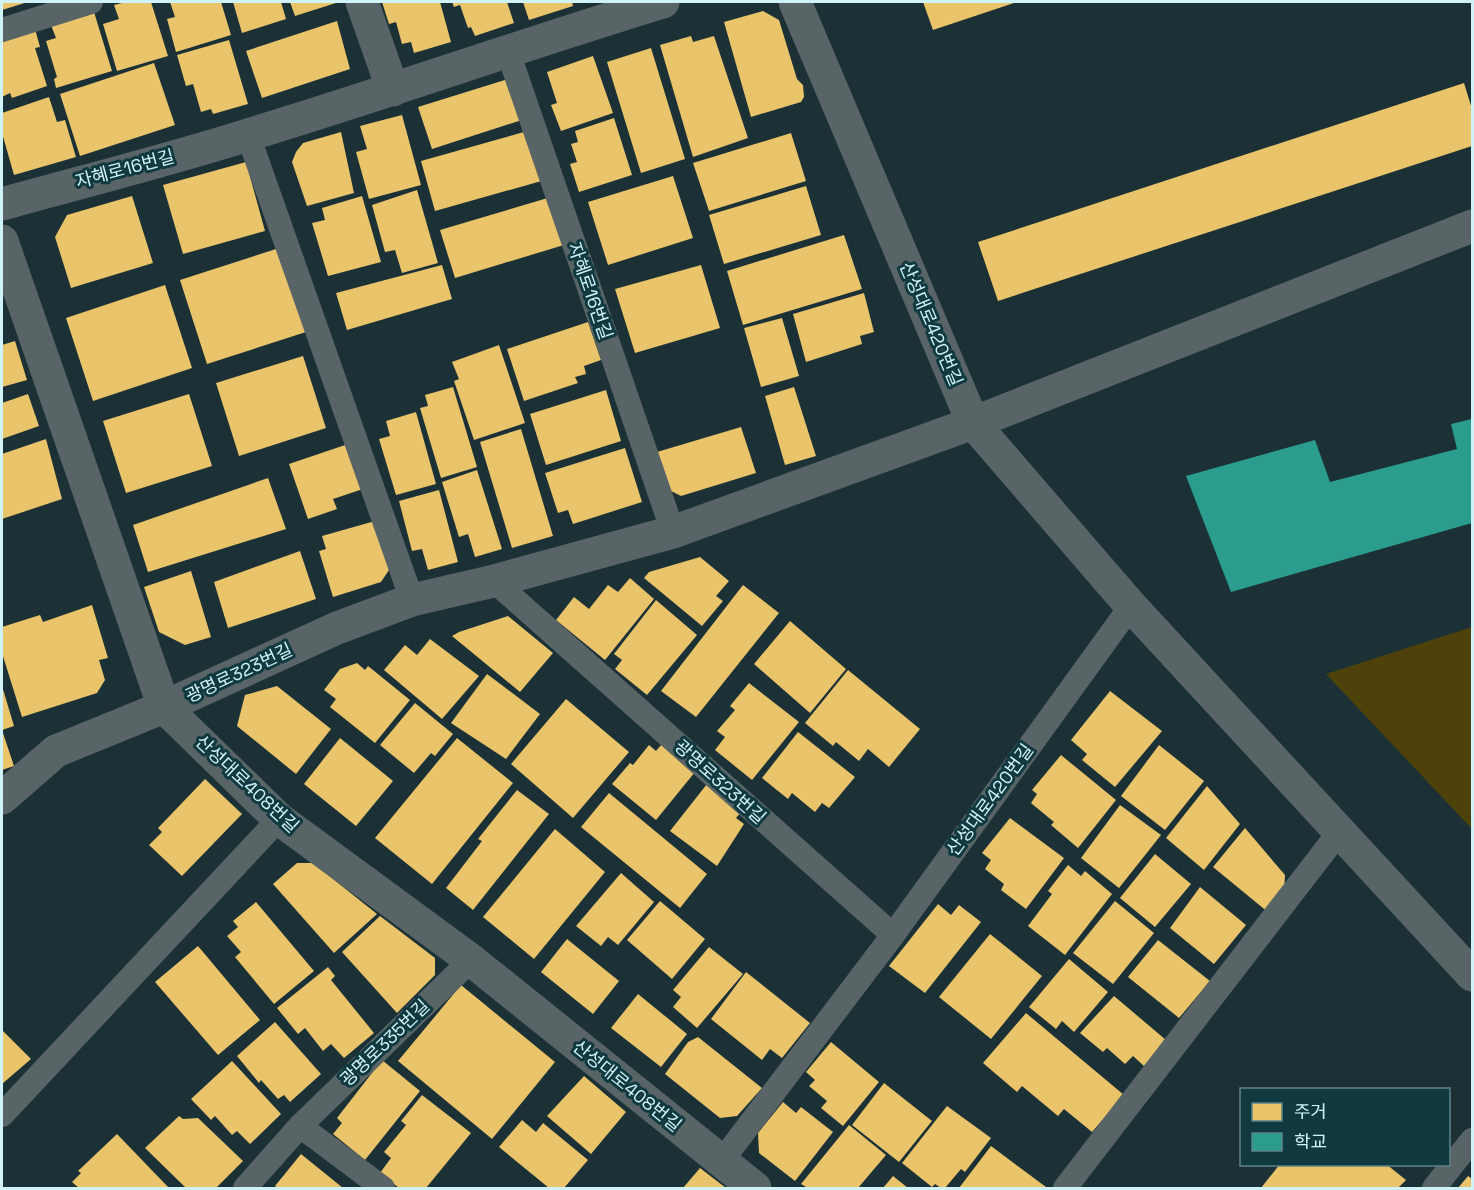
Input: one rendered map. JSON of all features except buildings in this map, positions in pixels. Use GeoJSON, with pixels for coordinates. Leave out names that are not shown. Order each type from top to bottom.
{"type":"FeatureCollection","features":[{"type":"Feature","properties":{"kind":"street"},"geometry":{"type":"LineString","coordinates":[[362,2],[393,90]]}},
{"type":"Feature","properties":{"kind":"street","name":"자혜로16번길"},"geometry":{"type":"LineString","coordinates":[[2,204],[248,135],[393,90],[507,49],[663,2]]}},
{"type":"Feature","properties":{"kind":"street","name":"산성대로420번길"},"geometry":{"type":"LineString","coordinates":[[795,2],[973,423],[1131,606],[1473,975]]}},
{"type":"Feature","properties":{"kind":"street","name":"광명로323번길"},"geometry":{"type":"LineString","coordinates":[[2,798],[56,751],[164,707],[337,628],[412,600],[494,581],[673,532],[973,423],[1473,226]]}},
{"type":"Feature","properties":{"kind":"street","name":"산성대로408번길"},"geometry":{"type":"LineString","coordinates":[[2,241],[164,707],[279,819],[471,960],[755,1188]]}},
{"type":"Feature","properties":{"kind":"lane"},"geometry":{"type":"LineString","coordinates":[[2,30],[91,2]]}},
{"type":"Feature","properties":{"kind":"lane","name":"자혜로16번길"},"geometry":{"type":"LineString","coordinates":[[507,49],[673,532]]}},
{"type":"Feature","properties":{"kind":"lane"},"geometry":{"type":"LineString","coordinates":[[248,135],[412,600]]}},
{"type":"Feature","properties":{"kind":"lane","name":"광명로323번길"},"geometry":{"type":"LineString","coordinates":[[494,581],[892,935]]}},
{"type":"Feature","properties":{"kind":"lane","name":"산성대로420번길"},"geometry":{"type":"LineString","coordinates":[[892,935],[1131,606]]}},
{"type":"Feature","properties":{"kind":"lane"},"geometry":{"type":"LineString","coordinates":[[2,1115],[279,819]]}},
{"type":"Feature","properties":{"kind":"lane"},"geometry":{"type":"LineString","coordinates":[[1065,1188],[1340,831]]}},
{"type":"Feature","properties":{"kind":"lane"},"geometry":{"type":"LineString","coordinates":[[721,1162],[892,935]]}},
{"type":"Feature","properties":{"kind":"lane","name":"광명로335번길"},"geometry":{"type":"LineString","coordinates":[[245,1188],[300,1126],[471,960]]}},
{"type":"Feature","properties":{"kind":"lane"},"geometry":{"type":"LineString","coordinates":[[300,1126],[382,1188]]}},
{"type":"Feature","properties":{"kind":"lane"},"geometry":{"type":"LineString","coordinates":[[1434,1188],[1473,1140]]}},
{"type":"Feature","properties":{"kind":"shaded area"},"geometry":{"type":"Polygon","coordinates":[[[1472,627],[1472,829],[1326,674],[1472,627]]]}}]}
